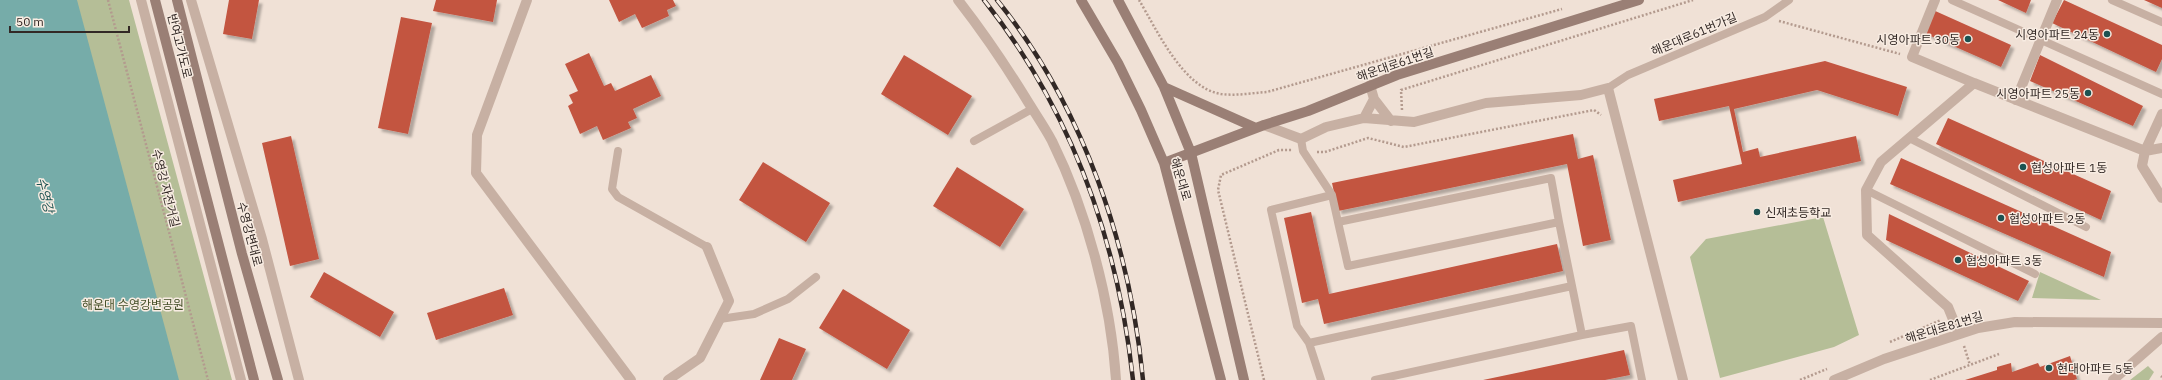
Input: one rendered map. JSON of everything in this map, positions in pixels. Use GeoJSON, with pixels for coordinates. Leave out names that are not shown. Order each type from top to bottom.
{"type":"FeatureCollection","features":[{"type":"Feature","properties":{"kind":"main road","name":"반여고가도로"},"geometry":{"type":"LineString","coordinates":[[155,0],[254,380]]}},
{"type":"Feature","properties":{"kind":"main road","name":"반여고가도로"},"geometry":{"type":"LineString","coordinates":[[177,0],[201,94]]}},
{"type":"Feature","properties":{"kind":"main road","name":"해운대로"},"geometry":{"type":"LineString","coordinates":[[1080,0],[1118,63],[1142,110],[1164,163],[1221,380]]}},
{"type":"Feature","properties":{"kind":"main road","name":"해운대로"},"geometry":{"type":"LineString","coordinates":[[1118,0],[1164,88],[1191,153],[1244,380]]}},
{"type":"Feature","properties":{"kind":"main road","name":"해운대로61번길"},"geometry":{"type":"LineString","coordinates":[[1164,163],[1260,127],[1308,111],[1370,85],[1639,0]]}},
{"type":"Feature","properties":{"kind":"main road"},"geometry":{"type":"LineString","coordinates":[[1164,88],[1260,127]]}},
{"type":"Feature","properties":{"kind":"main road","name":"수영강변대로"},"geometry":{"type":"LineString","coordinates":[[201,94],[242,254],[278,380]]}},
{"type":"Feature","properties":{"kind":"street"},"geometry":{"type":"LineString","coordinates":[[141,0],[241,380]]}},
{"type":"Feature","properties":{"kind":"street"},"geometry":{"type":"LineString","coordinates":[[191,0],[262,239],[299,380]]}},
{"type":"Feature","properties":{"kind":"street"},"geometry":{"type":"LineString","coordinates":[[527,0],[477,135],[476,174],[631,380]]}},
{"type":"Feature","properties":{"kind":"street"},"geometry":{"type":"LineString","coordinates":[[958,0],[988,37],[1052,141],[1074,193],[1095,258],[1106,311],[1116,380]]}},
{"type":"Feature","properties":{"kind":"street"},"geometry":{"type":"LineString","coordinates":[[1935,0],[1912,57],[2145,151],[2162,148]]}},
{"type":"Feature","properties":{"kind":"street"},"geometry":{"type":"LineString","coordinates":[[2016,100],[2057,0]]}},
{"type":"Feature","properties":{"kind":"street"},"geometry":{"type":"LineString","coordinates":[[1959,334],[1948,307],[1867,235],[1866,190],[1881,162],[1974,83]]}},
{"type":"Feature","properties":{"kind":"street"},"geometry":{"type":"LineString","coordinates":[[1370,85],[1374,99],[1391,121]]}},
{"type":"Feature","properties":{"kind":"street"},"geometry":{"type":"LineString","coordinates":[[1260,127],[1301,139],[1326,127],[1364,118],[1414,122],[1486,103],[1581,95],[1608,88],[1683,380]]}},
{"type":"Feature","properties":{"kind":"street"},"geometry":{"type":"LineString","coordinates":[[1364,118],[1374,99]]}},
{"type":"Feature","properties":{"kind":"street"},"geometry":{"type":"LineString","coordinates":[[2162,114],[2145,151],[2142,166],[2162,198]]}},
{"type":"Feature","properties":{"kind":"street"},"geometry":{"type":"LineString","coordinates":[[668,380],[700,358],[729,300],[707,247]]}},
{"type":"Feature","properties":{"kind":"street","name":"해운대로81번길"},"geometry":{"type":"LineString","coordinates":[[1834,380],[1884,359],[1978,328],[2015,322],[2162,323]]}},
{"type":"Feature","properties":{"kind":"street"},"geometry":{"type":"LineString","coordinates":[[2113,380],[2162,337]]}},
{"type":"Feature","properties":{"kind":"lane","name":"해운대로61번가길"},"geometry":{"type":"LineString","coordinates":[[1608,88],[1628,75],[1765,17],[1789,0]]}},
{"type":"Feature","properties":{"kind":"lane"},"geometry":{"type":"LineString","coordinates":[[1952,0],[2162,94]]}},
{"type":"Feature","properties":{"kind":"lane"},"geometry":{"type":"LineString","coordinates":[[2112,0],[2162,22]]}},
{"type":"Feature","properties":{"kind":"lane"},"geometry":{"type":"LineString","coordinates":[[974,142],[1032,109]]}},
{"type":"Feature","properties":{"kind":"lane"},"geometry":{"type":"LineString","coordinates":[[1909,138],[2086,227]]}},
{"type":"Feature","properties":{"kind":"lane"},"geometry":{"type":"LineString","coordinates":[[1301,139],[1303,151],[1332,195],[1348,266],[1559,222]]}},
{"type":"Feature","properties":{"kind":"lane"},"geometry":{"type":"LineString","coordinates":[[618,151],[612,189],[618,197],[707,247]]}},
{"type":"Feature","properties":{"kind":"lane"},"geometry":{"type":"LineString","coordinates":[[1338,222],[1551,178],[1582,335]]}},
{"type":"Feature","properties":{"kind":"lane"},"geometry":{"type":"LineString","coordinates":[[1866,190],[2035,274]]}},
{"type":"Feature","properties":{"kind":"lane"},"geometry":{"type":"LineString","coordinates":[[1321,380],[1309,343],[1297,326],[1270,210],[1332,195]]}},
{"type":"Feature","properties":{"kind":"lane"},"geometry":{"type":"LineString","coordinates":[[720,319],[754,314],[788,299],[816,278]]}},
{"type":"Feature","properties":{"kind":"lane"},"geometry":{"type":"LineString","coordinates":[[1309,343],[1572,286]]}},
{"type":"Feature","properties":{"kind":"lane"},"geometry":{"type":"LineString","coordinates":[[1375,380],[1582,335],[1631,326],[1642,380]]}},
{"type":"Feature","properties":{"kind":"path","name":"수영강 자전거길"},"geometry":{"type":"LineString","coordinates":[[108,0],[208,380]]}},
{"type":"Feature","properties":{"kind":"path"},"geometry":{"type":"LineString","coordinates":[[1139,0],[1186,74],[1209,90],[1220,94],[1267,92],[1563,8]]}},
{"type":"Feature","properties":{"kind":"path"},"geometry":{"type":"LineString","coordinates":[[1402,111],[1401,90],[1693,0]]}},
{"type":"Feature","properties":{"kind":"path"},"geometry":{"type":"LineString","coordinates":[[1765,17],[1912,57]]}},
{"type":"Feature","properties":{"kind":"path"},"geometry":{"type":"LineString","coordinates":[[1264,380],[1218,190],[1221,175],[1279,150],[1303,151]]}},
{"type":"Feature","properties":{"kind":"path"},"geometry":{"type":"LineString","coordinates":[[1959,334],[1970,365]]}},
{"type":"Feature","properties":{"kind":"path"},"geometry":{"type":"LineString","coordinates":[[1930,380],[1999,354]]}},
{"type":"Feature","properties":{"kind":"green space","name":"수영강"},"geometry":{"type":"Polygon","coordinates":[[[0,0],[129,0],[232,380],[0,380],[0,0]]]}},
{"type":"Feature","properties":{"kind":"green space"},"geometry":{"type":"Polygon","coordinates":[[[1823,217],[1859,335],[1834,347],[1720,378],[1690,257],[1706,239],[1823,217]]]}},
{"type":"Feature","properties":{"kind":"green space"},"geometry":{"type":"Polygon","coordinates":[[[2040,272],[2101,300],[2032,298],[2040,272]]]}},
{"type":"Feature","properties":{"kind":"green space"},"geometry":{"type":"Polygon","coordinates":[[[2148,366],[2154,372],[2149,380],[2130,380],[2148,366]]]}},
{"type":"Feature","properties":{"kind":"water","name":"수영강"},"geometry":{"type":"Polygon","coordinates":[[[0,0],[77,0],[179,380],[0,380],[0,0]]]}},
{"type":"Feature","properties":{"kind":"building"},"geometry":{"type":"Polygon","coordinates":[[[229,0],[259,0],[252,39],[223,34],[229,0]]]}},
{"type":"Feature","properties":{"kind":"building"},"geometry":{"type":"Polygon","coordinates":[[[436,0],[497,0],[493,22],[433,11],[436,0]]]}},
{"type":"Feature","properties":{"kind":"building"},"geometry":{"type":"Polygon","coordinates":[[[609,0],[673,0],[676,6],[667,10],[669,16],[642,28],[635,14],[619,22],[609,0]]]}},
{"type":"Feature","properties":{"kind":"building"},"geometry":{"type":"Polygon","coordinates":[[[1998,0],[2031,0],[2026,13],[1998,0]]]}},
{"type":"Feature","properties":{"kind":"building","name":"시영아파트 24동"},"geometry":{"type":"Polygon","coordinates":[[[2064,0],[2162,45],[2162,59],[2156,72],[2052,23],[2064,0]]]}},
{"type":"Feature","properties":{"kind":"building"},"geometry":{"type":"Polygon","coordinates":[[[2144,0],[2162,0],[2162,8],[2144,0]]]}},
{"type":"Feature","properties":{"kind":"building","name":"시영아파트 30동"},"geometry":{"type":"Polygon","coordinates":[[[1933,10],[2011,45],[2001,67],[1924,33],[1933,10]]]}},
{"type":"Feature","properties":{"kind":"building"},"geometry":{"type":"Polygon","coordinates":[[[401,17],[432,23],[408,134],[378,128],[401,17]]]}},
{"type":"Feature","properties":{"kind":"building"},"geometry":{"type":"Polygon","coordinates":[[[589,53],[604,86],[611,83],[615,91],[651,75],[661,96],[633,109],[637,118],[628,122],[631,128],[603,140],[597,126],[580,134],[568,106],[573,103],[569,95],[578,91],[565,64],[589,53]]]}},
{"type":"Feature","properties":{"kind":"building"},"geometry":{"type":"Polygon","coordinates":[[[904,55],[972,96],[948,135],[881,94],[904,55]]]}},
{"type":"Feature","properties":{"kind":"building","name":"시영아파트 25동"},"geometry":{"type":"Polygon","coordinates":[[[2040,55],[2143,106],[2133,126],[2030,81],[2040,55]]]}},
{"type":"Feature","properties":{"kind":"building"},"geometry":{"type":"Polygon","coordinates":[[[1825,61],[1907,87],[1898,116],[1817,90],[1734,109],[1743,152],[1758,148],[1760,157],[1856,136],[1861,161],[1678,202],[1673,180],[1742,164],[1729,106],[1659,121],[1654,99],[1825,61]]]}},
{"type":"Feature","properties":{"kind":"building","name":"협성아파트 1동"},"geometry":{"type":"Polygon","coordinates":[[[1948,118],[2111,191],[2101,220],[1936,144],[1948,118]]]}},
{"type":"Feature","properties":{"kind":"building"},"geometry":{"type":"Polygon","coordinates":[[[1573,134],[1578,159],[1593,155],[1611,240],[1583,246],[1567,164],[1338,211],[1332,183],[1573,134]]]}},
{"type":"Feature","properties":{"kind":"building"},"geometry":{"type":"Polygon","coordinates":[[[291,136],[319,259],[290,266],[262,143],[291,136]]]}},
{"type":"Feature","properties":{"kind":"building","name":"협성아파트 2동"},"geometry":{"type":"Polygon","coordinates":[[[1901,158],[2111,252],[2104,277],[1890,184],[1901,158]]]}},
{"type":"Feature","properties":{"kind":"building"},"geometry":{"type":"Polygon","coordinates":[[[763,162],[830,203],[806,242],[739,200],[763,162]]]}},
{"type":"Feature","properties":{"kind":"building"},"geometry":{"type":"Polygon","coordinates":[[[957,167],[1024,209],[1000,247],[933,206],[957,167]]]}},
{"type":"Feature","properties":{"kind":"building"},"geometry":{"type":"Polygon","coordinates":[[[1311,212],[1329,294],[1557,244],[1563,271],[1324,324],[1318,299],[1302,303],[1284,218],[1311,212]]]}},
{"type":"Feature","properties":{"kind":"building","name":"협성아파트 3동"},"geometry":{"type":"Polygon","coordinates":[[[1889,214],[2029,281],[2018,301],[1886,240],[1889,214]]]}},
{"type":"Feature","properties":{"kind":"building"},"geometry":{"type":"Polygon","coordinates":[[[324,272],[394,312],[380,337],[310,297],[324,272]]]}},
{"type":"Feature","properties":{"kind":"building"},"geometry":{"type":"Polygon","coordinates":[[[504,288],[513,315],[436,340],[427,313],[504,288]]]}},
{"type":"Feature","properties":{"kind":"building"},"geometry":{"type":"Polygon","coordinates":[[[843,289],[910,330],[887,369],[819,328],[843,289]]]}},
{"type":"Feature","properties":{"kind":"building"},"geometry":{"type":"Polygon","coordinates":[[[779,338],[806,349],[792,380],[760,380],[779,338]]]}},
{"type":"Feature","properties":{"kind":"building"},"geometry":{"type":"Polygon","coordinates":[[[1624,350],[1630,375],[1605,380],[1483,380],[1624,350]]]}},
{"type":"Feature","properties":{"kind":"building","name":"현대아파트 5동"},"geometry":{"type":"Polygon","coordinates":[[[2070,356],[2077,379],[2074,380],[1965,380],[1997,370],[1997,367],[2011,363],[2012,372],[2038,363],[2040,367],[2070,356]]]}},
{"type":"Feature","properties":{"kind":"railway"},"geometry":{"type":"LineString","coordinates":[[984,0],[1015,42],[1042,86],[1086,179],[1116,277],[1126,328],[1133,380]]}},
{"type":"Feature","properties":{"kind":"railway"},"geometry":{"type":"LineString","coordinates":[[997,0],[1027,41],[1054,85],[1078,131],[1097,179],[1114,228],[1127,279],[1137,329],[1143,380]]}},
{"type":"Feature","properties":{"kind":"place","name":"시영아파트 24동"},"geometry":{"type":"Point","coordinates":[2107,34]}},
{"type":"Feature","properties":{"kind":"place","name":"시영아파트 30동"},"geometry":{"type":"Point","coordinates":[1968,39]}},
{"type":"Feature","properties":{"kind":"place","name":"시영아파트 25동"},"geometry":{"type":"Point","coordinates":[2088,93]}},
{"type":"Feature","properties":{"kind":"place","name":"협성아파트 1동"},"geometry":{"type":"Point","coordinates":[2023,167]}},
{"type":"Feature","properties":{"kind":"place","name":"신재초등학교"},"geometry":{"type":"Point","coordinates":[1757,212]}},
{"type":"Feature","properties":{"kind":"place","name":"협성아파트 2동"},"geometry":{"type":"Point","coordinates":[2001,218]}},
{"type":"Feature","properties":{"kind":"place","name":"협성아파트 3동"},"geometry":{"type":"Point","coordinates":[1958,260]}},
{"type":"Feature","properties":{"kind":"place","name":"현대아파트 5동"},"geometry":{"type":"Point","coordinates":[2049,368]}},
{"type":"Feature","properties":{"kind":"park label","name":"해운대 수영강변공원"},"geometry":{"type":"Point","coordinates":[133,304]}}]}
